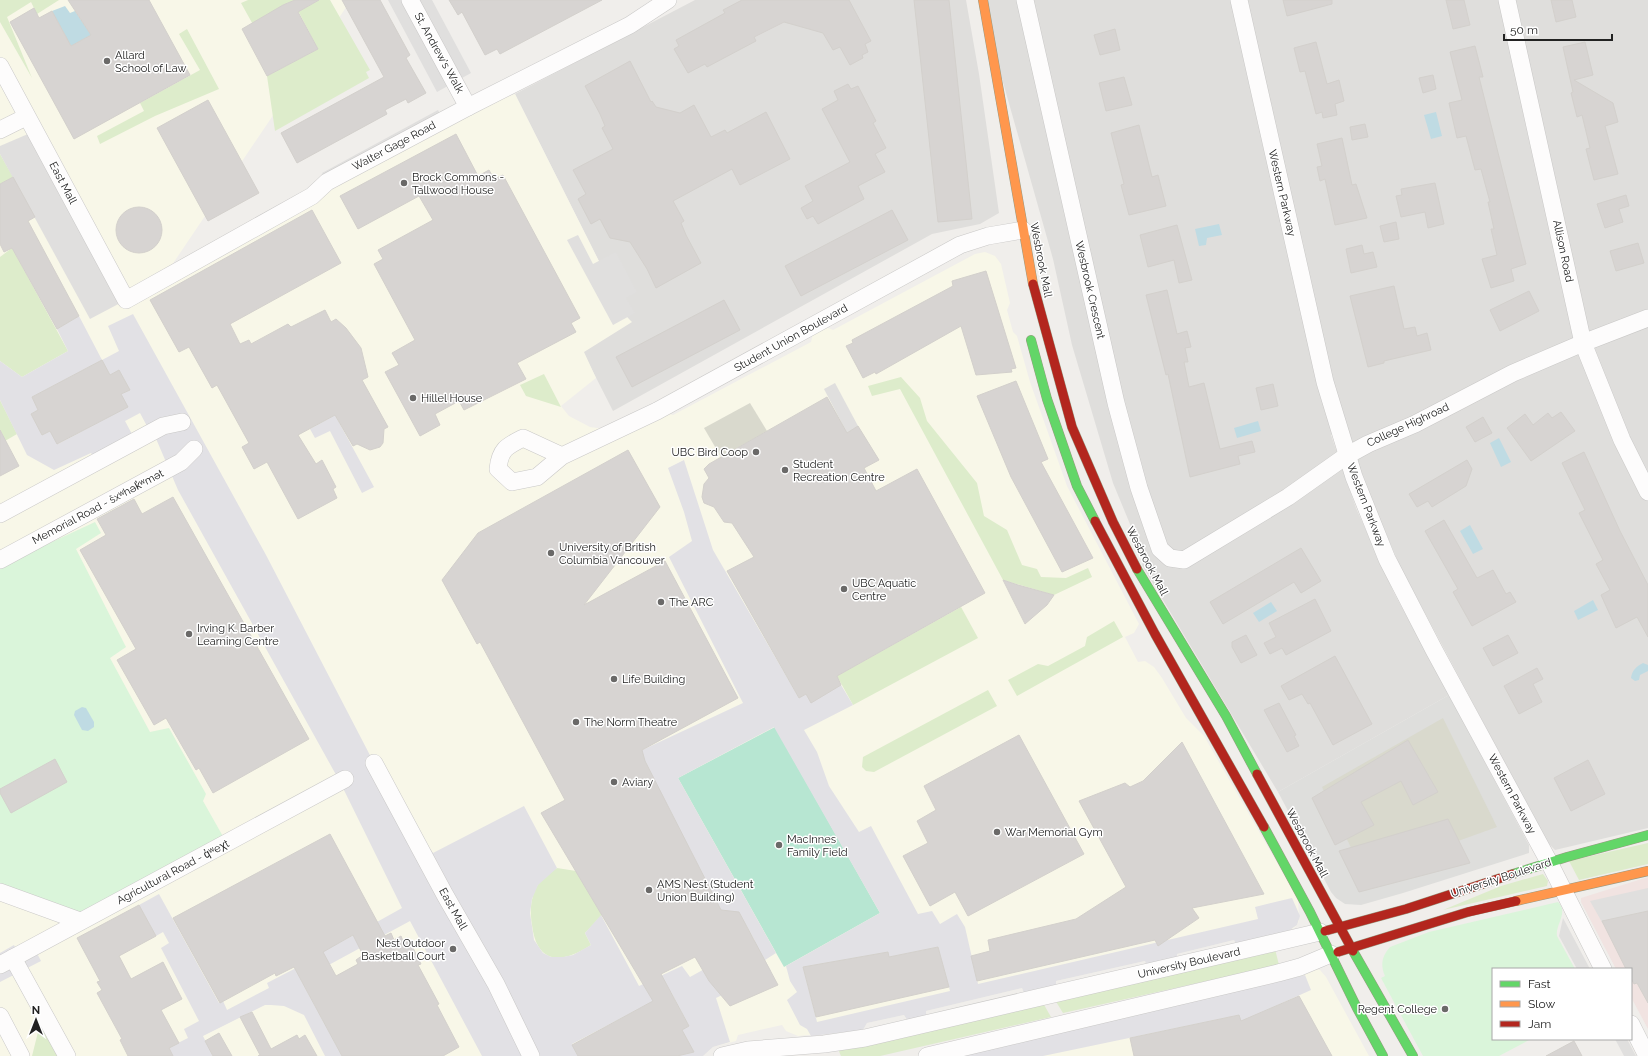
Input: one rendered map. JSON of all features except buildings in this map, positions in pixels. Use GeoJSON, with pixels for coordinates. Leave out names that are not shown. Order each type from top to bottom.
{"type":"FeatureCollection","features":[{"type":"Feature","properties":{"kind":"main road","name":"Wesbrook Mall"},"geometry":{"type":"LineString","coordinates":[[983,0],[988,28],[1013,231],[1040,316],[1072,427],[1113,522],[1142,578],[1226,716],[1339,928],[1413,1056]]}},
{"type":"Feature","properties":{"kind":"main road","name":"Wesbrook Mall"},"geometry":{"type":"LineString","coordinates":[[987,79],[988,28]]}},
{"type":"Feature","properties":{"kind":"main road"},"geometry":{"type":"LineString","coordinates":[[1028,328],[1047,399],[1077,486],[1155,634],[1224,754],[1320,932],[1383,1056]]}},
{"type":"Feature","properties":{"kind":"main road","name":"University Boulevard"},"geometry":{"type":"LineString","coordinates":[[1320,932],[1377,918],[1549,862],[1620,841],[1648,835]]}},
{"type":"Feature","properties":{"kind":"main road","name":"University Boulevard"},"geometry":{"type":"LineString","coordinates":[[1331,954],[1468,912],[1648,871]]}},
{"type":"Feature","properties":{"kind":"street","name":"St. Andrew's Walk"},"geometry":{"type":"LineString","coordinates":[[410,0],[468,107]]}},
{"type":"Feature","properties":{"kind":"street","name":"Walter Gage Road"},"geometry":{"type":"LineString","coordinates":[[126,300],[312,196],[327,182],[468,107],[630,25],[668,0]]}},
{"type":"Feature","properties":{"kind":"street","name":"Wesbrook Crescent"},"geometry":{"type":"LineString","coordinates":[[1025,0],[1116,404],[1139,488],[1160,549],[1170,558],[1184,560]]}},
{"type":"Feature","properties":{"kind":"street","name":"Western Parkway"},"geometry":{"type":"LineString","coordinates":[[1239,0],[1325,382],[1346,456],[1387,559],[1434,650],[1549,862],[1602,968]]}},
{"type":"Feature","properties":{"kind":"street","name":"Allison Road"},"geometry":{"type":"LineString","coordinates":[[1507,0],[1583,343],[1622,440],[1648,492]]}},
{"type":"Feature","properties":{"kind":"street","name":"East Mall"},"geometry":{"type":"LineString","coordinates":[[0,66],[26,117],[126,300]]}},
{"type":"Feature","properties":{"kind":"street"},"geometry":{"type":"LineString","coordinates":[[0,130],[26,117]]}},
{"type":"Feature","properties":{"kind":"street","name":"Student Union Boulevard"},"geometry":{"type":"LineString","coordinates":[[562,456],[658,411],[960,245],[988,236],[1013,231]]}},
{"type":"Feature","properties":{"kind":"street","name":"College Highroad"},"geometry":{"type":"LineString","coordinates":[[1184,560],[1288,497],[1346,456],[1368,444],[1415,424],[1513,373],[1583,343],[1648,318]]}},
{"type":"Feature","properties":{"kind":"street"},"geometry":{"type":"LineString","coordinates":[[0,514],[163,426],[182,422]]}},
{"type":"Feature","properties":{"kind":"street","name":"Memorial Road - šxʷhək̓ʷmət"},"geometry":{"type":"LineString","coordinates":[[0,560],[181,462],[194,449]]}},
{"type":"Feature","properties":{"kind":"street","name":"East Mall"},"geometry":{"type":"LineString","coordinates":[[374,763],[445,895],[496,984],[532,1056]]}},
{"type":"Feature","properties":{"kind":"street","name":"Agricultural Road - q̓ʷeχt"},"geometry":{"type":"LineString","coordinates":[[7,961],[345,779]]}},
{"type":"Feature","properties":{"kind":"street"},"geometry":{"type":"LineString","coordinates":[[0,892],[80,921]]}},
{"type":"Feature","properties":{"kind":"street","name":"University Boulevard"},"geometry":{"type":"LineString","coordinates":[[722,1056],[748,1050],[824,1044],[864,1038],[1320,932]]}},
{"type":"Feature","properties":{"kind":"street","name":"University Boulevard"},"geometry":{"type":"LineString","coordinates":[[927,1056],[1278,973],[1331,954]]}},
{"type":"Feature","properties":{"kind":"street"},"geometry":{"type":"LineString","coordinates":[[7,961],[67,1056]]}},
{"type":"Feature","properties":{"kind":"street"},"geometry":{"type":"LineString","coordinates":[[0,1016],[21,1056]]}},
{"type":"Feature","properties":{"kind":"street"},"geometry":{"type":"LineString","coordinates":[[1632,1026],[1647,1056]]}},
{"type":"Feature","properties":{"kind":"shaded area","name":"University of British Columbia Vancouver"},"geometry":{"type":"Polygon","coordinates":[[[0,0],[351,0],[153,293],[337,185],[491,103],[515,94],[627,317],[632,322],[584,352],[596,378],[561,406],[569,416],[590,427],[605,429],[666,413],[673,415],[811,342],[813,334],[826,327],[833,330],[975,254],[985,252],[995,256],[1001,264],[1010,303],[1007,310],[1013,332],[1017,336],[1030,382],[1067,486],[1139,624],[1134,633],[1125,637],[1138,662],[1145,661],[1154,667],[1186,718],[1204,736],[1298,899],[1299,921],[1297,925],[1294,928],[1236,944],[1234,940],[1177,954],[1177,957],[1146,964],[1145,961],[1056,981],[1056,985],[1024,993],[1022,988],[926,1011],[926,1015],[906,1019],[904,1015],[867,1023],[863,1030],[798,1036],[786,1031],[782,1025],[738,1035],[736,1041],[713,1047],[703,1056],[0,1056],[0,0]]]}},
{"type":"Feature","properties":{"kind":"shaded area"},"geometry":{"type":"Polygon","coordinates":[[[388,0],[432,0],[471,73],[437,92],[388,0]]]}},
{"type":"Feature","properties":{"kind":"shaded area"},"geometry":{"type":"Polygon","coordinates":[[[695,0],[966,0],[979,74],[999,213],[980,224],[932,234],[613,411],[583,352],[631,322],[627,317],[515,94],[695,0]]]}},
{"type":"Feature","properties":{"kind":"shaded area"},"geometry":{"type":"Polygon","coordinates":[[[985,0],[1648,0],[1648,828],[1555,850],[1547,842],[1400,566],[1361,475],[1343,422],[1331,435],[1356,508],[1394,593],[1449,695],[1278,792],[1142,565],[1144,558],[1113,483],[1072,345],[1053,259],[988,29],[985,0]]]}},
{"type":"Feature","properties":{"kind":"shaded area"},"geometry":{"type":"Polygon","coordinates":[[[438,110],[443,120],[327,182],[322,173],[438,110]]]}},
{"type":"Feature","properties":{"kind":"shaded area"},"geometry":{"type":"Polygon","coordinates":[[[35,131],[126,300],[90,319],[0,154],[0,146],[35,131]]]}},
{"type":"Feature","properties":{"kind":"shaded area"},"geometry":{"type":"Polygon","coordinates":[[[578,235],[593,264],[616,252],[637,292],[626,298],[635,313],[613,325],[567,240],[578,235]]]}},
{"type":"Feature","properties":{"kind":"shaded area"},"geometry":{"type":"Polygon","coordinates":[[[133,314],[266,555],[387,788],[433,853],[524,806],[557,868],[538,885],[532,899],[530,913],[534,940],[543,953],[551,957],[563,957],[573,955],[591,945],[585,933],[601,915],[639,986],[682,966],[690,977],[755,941],[739,913],[721,910],[638,752],[743,703],[669,557],[692,541],[684,512],[668,468],[684,460],[713,550],[799,698],[806,694],[811,702],[841,685],[853,705],[804,730],[817,752],[829,786],[859,832],[871,826],[918,914],[932,911],[940,924],[957,914],[965,927],[978,984],[1258,919],[1255,907],[1292,898],[1300,916],[1297,925],[1284,934],[1236,944],[1234,940],[1177,954],[1177,957],[1146,964],[1145,961],[1056,981],[1056,985],[1024,993],[1022,988],[926,1011],[926,1016],[907,1020],[904,1015],[867,1023],[863,1030],[811,1036],[807,1029],[800,1025],[787,1000],[797,992],[790,981],[786,966],[880,913],[774,727],[678,778],[776,953],[765,960],[771,971],[716,998],[730,1042],[713,1047],[703,1056],[677,1056],[694,1052],[682,1030],[689,1026],[671,992],[572,1044],[578,1056],[482,1056],[410,921],[301,980],[342,1056],[325,1056],[304,1015],[284,1006],[265,1005],[203,1036],[213,1056],[172,1056],[168,1048],[188,1038],[184,1029],[199,1021],[161,948],[169,943],[163,932],[156,936],[139,905],[159,894],[219,1003],[223,1001],[227,1010],[269,988],[267,983],[298,967],[295,963],[341,942],[402,908],[340,782],[178,490],[151,427],[148,428],[140,413],[125,421],[133,436],[94,457],[91,453],[54,470],[27,455],[0,400],[0,361],[22,377],[68,351],[57,329],[79,316],[102,360],[119,351],[108,326],[133,314]],[[102,360],[32,397],[38,410],[31,414],[42,435],[50,431],[58,444],[127,407],[121,394],[130,390],[119,370],[110,375],[102,360]],[[938,947],[889,957],[888,952],[803,967],[817,1022],[950,991],[938,947]]]}},
{"type":"Feature","properties":{"kind":"shaded area"},"geometry":{"type":"Polygon","coordinates":[[[835,383],[858,426],[847,433],[824,389],[835,383]]]}},
{"type":"Feature","properties":{"kind":"shaded area"},"geometry":{"type":"Polygon","coordinates":[[[750,403],[767,431],[721,457],[704,428],[750,403]]]}},
{"type":"Feature","properties":{"kind":"shaded area"},"geometry":{"type":"Polygon","coordinates":[[[335,415],[374,487],[362,493],[330,431],[315,438],[310,429],[335,415]]]}},
{"type":"Feature","properties":{"kind":"shaded area"},"geometry":{"type":"Polygon","coordinates":[[[1449,695],[1529,845],[1529,853],[1361,905],[1345,904],[1336,898],[1331,892],[1278,792],[1449,695]]]}},
{"type":"Feature","properties":{"kind":"shaded area"},"geometry":{"type":"Polygon","coordinates":[[[1443,718],[1497,827],[1364,875],[1322,787],[1443,718]]]}},
{"type":"Feature","properties":{"kind":"shaded area"},"geometry":{"type":"Polygon","coordinates":[[[1648,877],[1648,1029],[1632,999],[1632,968],[1615,968],[1581,902],[1581,898],[1648,877]]]}},
{"type":"Feature","properties":{"kind":"shaded area"},"geometry":{"type":"Polygon","coordinates":[[[1648,888],[1648,911],[1604,921],[1603,924],[1590,901],[1648,888]]]}},
{"type":"Feature","properties":{"kind":"shaded area"},"geometry":{"type":"Polygon","coordinates":[[[1563,918],[1589,968],[1576,968],[1559,936],[1563,918]]]}},
{"type":"Feature","properties":{"kind":"shaded area"},"geometry":{"type":"Polygon","coordinates":[[[32,944],[41,961],[0,982],[0,953],[14,945],[17,951],[32,944]]]}},
{"type":"Feature","properties":{"kind":"shaded area"},"geometry":{"type":"Polygon","coordinates":[[[1315,969],[1320,970],[1326,977],[1369,1056],[960,1056],[1315,969]]]}},
{"type":"Feature","properties":{"kind":"shaded area"},"geometry":{"type":"Polygon","coordinates":[[[1305,975],[1311,990],[1258,1014],[1241,1025],[1239,1015],[1043,1056],[960,1056],[1305,975]]]}},
{"type":"Feature","properties":{"kind":"shaded area"},"geometry":{"type":"Polygon","coordinates":[[[1616,1040],[1628,1040],[1636,1056],[1624,1056],[1616,1040]]]}},
{"type":"Feature","properties":{"kind":"green space"},"geometry":{"type":"Polygon","coordinates":[[[0,0],[59,0],[37,14],[31,2],[7,17],[32,78],[0,22],[0,0]]]}},
{"type":"Feature","properties":{"kind":"green space"},"geometry":{"type":"Polygon","coordinates":[[[248,0],[301,0],[305,8],[319,0],[330,0],[370,70],[366,72],[369,78],[275,131],[267,76],[318,49],[293,1],[283,5],[256,30],[241,3],[248,0]]]}},
{"type":"Feature","properties":{"kind":"green space"},"geometry":{"type":"Polygon","coordinates":[[[187,29],[219,89],[155,116],[100,144],[97,136],[144,111],[140,103],[200,70],[179,34],[187,29]]]}},
{"type":"Feature","properties":{"kind":"green space"},"geometry":{"type":"Polygon","coordinates":[[[0,154],[13,177],[0,184],[0,154]]]}},
{"type":"Feature","properties":{"kind":"green space"},"geometry":{"type":"Polygon","coordinates":[[[12,248],[68,351],[22,377],[0,361],[0,257],[12,248]]]}},
{"type":"Feature","properties":{"kind":"green space"},"geometry":{"type":"Polygon","coordinates":[[[544,374],[561,407],[526,396],[520,385],[544,374]]]}},
{"type":"Feature","properties":{"kind":"green space"},"geometry":{"type":"Polygon","coordinates":[[[901,377],[920,398],[927,421],[977,483],[984,516],[1007,530],[1022,565],[1037,569],[1041,577],[1066,578],[1088,568],[1092,577],[1054,595],[1003,580],[900,389],[872,396],[868,386],[901,377]]]}},
{"type":"Feature","properties":{"kind":"green space"},"geometry":{"type":"Polygon","coordinates":[[[0,400],[17,434],[5,441],[0,430],[0,400]]]}},
{"type":"Feature","properties":{"kind":"green space"},"geometry":{"type":"Polygon","coordinates":[[[95,522],[101,533],[76,549],[126,647],[110,658],[150,732],[169,728],[206,794],[203,801],[225,840],[80,918],[0,889],[0,569],[26,554],[95,522]]]}},
{"type":"Feature","properties":{"kind":"green space"},"geometry":{"type":"Polygon","coordinates":[[[961,607],[978,638],[853,705],[837,676],[961,607]]]}},
{"type":"Feature","properties":{"kind":"green space"},"geometry":{"type":"Polygon","coordinates":[[[1114,621],[1123,637],[1017,696],[1008,680],[1038,664],[1048,666],[1085,646],[1087,637],[1114,621]]]}},
{"type":"Feature","properties":{"kind":"green space"},"geometry":{"type":"Polygon","coordinates":[[[988,690],[997,706],[874,772],[866,771],[862,767],[863,757],[988,690]]]}},
{"type":"Feature","properties":{"kind":"green space","name":"MacInnes Family Field"},"geometry":{"type":"Polygon","coordinates":[[[775,727],[880,913],[784,967],[678,778],[775,727]]]}},
{"type":"Feature","properties":{"kind":"green space"},"geometry":{"type":"Polygon","coordinates":[[[1648,843],[1648,864],[1579,880],[1569,861],[1648,843]]]}},
{"type":"Feature","properties":{"kind":"green space"},"geometry":{"type":"Polygon","coordinates":[[[557,868],[576,871],[602,915],[585,933],[591,945],[570,956],[561,958],[552,957],[545,954],[539,948],[535,938],[531,915],[532,901],[537,886],[543,878],[557,868]]]}},
{"type":"Feature","properties":{"kind":"green space"},"geometry":{"type":"Polygon","coordinates":[[[1543,874],[1548,881],[1547,886],[1443,910],[1501,886],[1543,874]]]}},
{"type":"Feature","properties":{"kind":"green space","name":"Regent College"},"geometry":{"type":"Polygon","coordinates":[[[1558,902],[1561,906],[1562,914],[1557,936],[1574,968],[1492,968],[1492,1040],[1529,1040],[1499,1056],[1423,1056],[1381,978],[1385,976],[1382,964],[1385,954],[1390,947],[1429,932],[1558,902]]]}},
{"type":"Feature","properties":{"kind":"green space"},"geometry":{"type":"Polygon","coordinates":[[[1275,949],[1279,965],[1063,1013],[1055,1000],[1275,949]]]}},
{"type":"Feature","properties":{"kind":"green space"},"geometry":{"type":"Polygon","coordinates":[[[1043,1003],[1051,1017],[880,1056],[841,1056],[838,1049],[1043,1003]]]}},
{"type":"Feature","properties":{"kind":"green space"},"geometry":{"type":"Polygon","coordinates":[[[41,1020],[60,1056],[32,1056],[41,1020]]]}},
{"type":"Feature","properties":{"kind":"water"},"geometry":{"type":"Polygon","coordinates":[[[65,6],[70,13],[75,11],[91,35],[71,46],[52,11],[65,6]]]}},
{"type":"Feature","properties":{"kind":"water"},"geometry":{"type":"Polygon","coordinates":[[[1436,112],[1442,136],[1431,139],[1424,115],[1436,112]]]}},
{"type":"Feature","properties":{"kind":"water"},"geometry":{"type":"Polygon","coordinates":[[[1219,224],[1222,235],[1207,238],[1206,245],[1199,246],[1195,229],[1219,224]]]}},
{"type":"Feature","properties":{"kind":"water"},"geometry":{"type":"Polygon","coordinates":[[[1258,421],[1261,431],[1237,438],[1234,428],[1258,421]]]}},
{"type":"Feature","properties":{"kind":"water"},"geometry":{"type":"Polygon","coordinates":[[[1499,438],[1511,462],[1501,467],[1490,443],[1499,438]]]}},
{"type":"Feature","properties":{"kind":"water"},"geometry":{"type":"Polygon","coordinates":[[[1470,525],[1483,549],[1473,554],[1460,531],[1470,525]]]}},
{"type":"Feature","properties":{"kind":"water"},"geometry":{"type":"Polygon","coordinates":[[[1593,600],[1598,610],[1578,620],[1574,611],[1593,600]]]}},
{"type":"Feature","properties":{"kind":"water"},"geometry":{"type":"Polygon","coordinates":[[[1271,602],[1277,611],[1259,622],[1253,613],[1271,602]]]}},
{"type":"Feature","properties":{"kind":"water"},"geometry":{"type":"Polygon","coordinates":[[[1643,663],[1648,665],[1648,671],[1640,675],[1639,680],[1635,681],[1631,678],[1632,673],[1643,663]]]}},
{"type":"Feature","properties":{"kind":"water"},"geometry":{"type":"Polygon","coordinates":[[[82,707],[86,708],[94,722],[94,727],[88,731],[82,730],[74,715],[75,711],[82,707]]]}},
{"type":"Feature","properties":{"kind":"traffic: fast"},"geometry":{"type":"LineString","coordinates":[[1031,340],[1047,399],[1077,486],[1095,521]]}},
{"type":"Feature","properties":{"kind":"traffic: fast"},"geometry":{"type":"LineString","coordinates":[[1137,569],[1226,716],[1257,774]]}},
{"type":"Feature","properties":{"kind":"traffic: fast"},"geometry":{"type":"LineString","coordinates":[[1264,827],[1310,912],[1357,1008],[1383,1056]]}},
{"type":"Feature","properties":{"kind":"traffic: fast"},"geometry":{"type":"LineString","coordinates":[[1513,874],[1567,857],[1648,835]]}},
{"type":"Feature","properties":{"kind":"traffic: fast"},"geometry":{"type":"LineString","coordinates":[[1353,951],[1413,1056]]}},
{"type":"Feature","properties":{"kind":"traffic: slow"},"geometry":{"type":"LineString","coordinates":[[983,0],[1033,284]]}},
{"type":"Feature","properties":{"kind":"traffic: slow"},"geometry":{"type":"LineString","coordinates":[[1516,901],[1648,871]]}},
{"type":"Feature","properties":{"kind":"traffic: jam"},"geometry":{"type":"LineString","coordinates":[[1033,284],[1072,427],[1113,522],[1137,569]]}},
{"type":"Feature","properties":{"kind":"traffic: jam"},"geometry":{"type":"LineString","coordinates":[[1095,521],[1155,634],[1264,827]]}},
{"type":"Feature","properties":{"kind":"traffic: jam"},"geometry":{"type":"LineString","coordinates":[[1257,774],[1353,951]]}},
{"type":"Feature","properties":{"kind":"traffic: jam"},"geometry":{"type":"LineString","coordinates":[[1325,931],[1406,909],[1513,874]]}},
{"type":"Feature","properties":{"kind":"traffic: jam"},"geometry":{"type":"LineString","coordinates":[[1338,952],[1468,912],[1516,901]]}},
{"type":"Feature","properties":{"kind":"place","name":"Allard School of Law"},"geometry":{"type":"Point","coordinates":[107,61]}},
{"type":"Feature","properties":{"kind":"place","name":"Brock Commons - Tallwood House"},"geometry":{"type":"Point","coordinates":[404,183]}},
{"type":"Feature","properties":{"kind":"place","name":"Hillel House"},"geometry":{"type":"Point","coordinates":[413,398]}},
{"type":"Feature","properties":{"kind":"place","name":"UBC Bird Coop"},"geometry":{"type":"Point","coordinates":[756,452]}},
{"type":"Feature","properties":{"kind":"place","name":"Student Recreation Centre"},"geometry":{"type":"Point","coordinates":[785,470]}},
{"type":"Feature","properties":{"kind":"place","name":"University of British Columbia Vancouver"},"geometry":{"type":"Point","coordinates":[551,553]}},
{"type":"Feature","properties":{"kind":"place","name":"UBC Aquatic Centre"},"geometry":{"type":"Point","coordinates":[844,589]}},
{"type":"Feature","properties":{"kind":"place","name":"The ARC"},"geometry":{"type":"Point","coordinates":[661,602]}},
{"type":"Feature","properties":{"kind":"place","name":"Irving K. Barber Learning Centre"},"geometry":{"type":"Point","coordinates":[189,634]}},
{"type":"Feature","properties":{"kind":"place","name":"Life Building"},"geometry":{"type":"Point","coordinates":[614,679]}},
{"type":"Feature","properties":{"kind":"place","name":"The Norm Theatre"},"geometry":{"type":"Point","coordinates":[576,722]}},
{"type":"Feature","properties":{"kind":"place","name":"Aviary"},"geometry":{"type":"Point","coordinates":[614,782]}},
{"type":"Feature","properties":{"kind":"place","name":"War Memorial Gym"},"geometry":{"type":"Point","coordinates":[997,832]}},
{"type":"Feature","properties":{"kind":"place","name":"MacInnes Family Field"},"geometry":{"type":"Point","coordinates":[779,845]}},
{"type":"Feature","properties":{"kind":"place","name":"AMS Nest (Student Union Building)"},"geometry":{"type":"Point","coordinates":[649,890]}},
{"type":"Feature","properties":{"kind":"place","name":"Nest Outdoor Basketball Court"},"geometry":{"type":"Point","coordinates":[453,949]}},
{"type":"Feature","properties":{"kind":"place","name":"Regent College"},"geometry":{"type":"Point","coordinates":[1445,1009]}}]}
